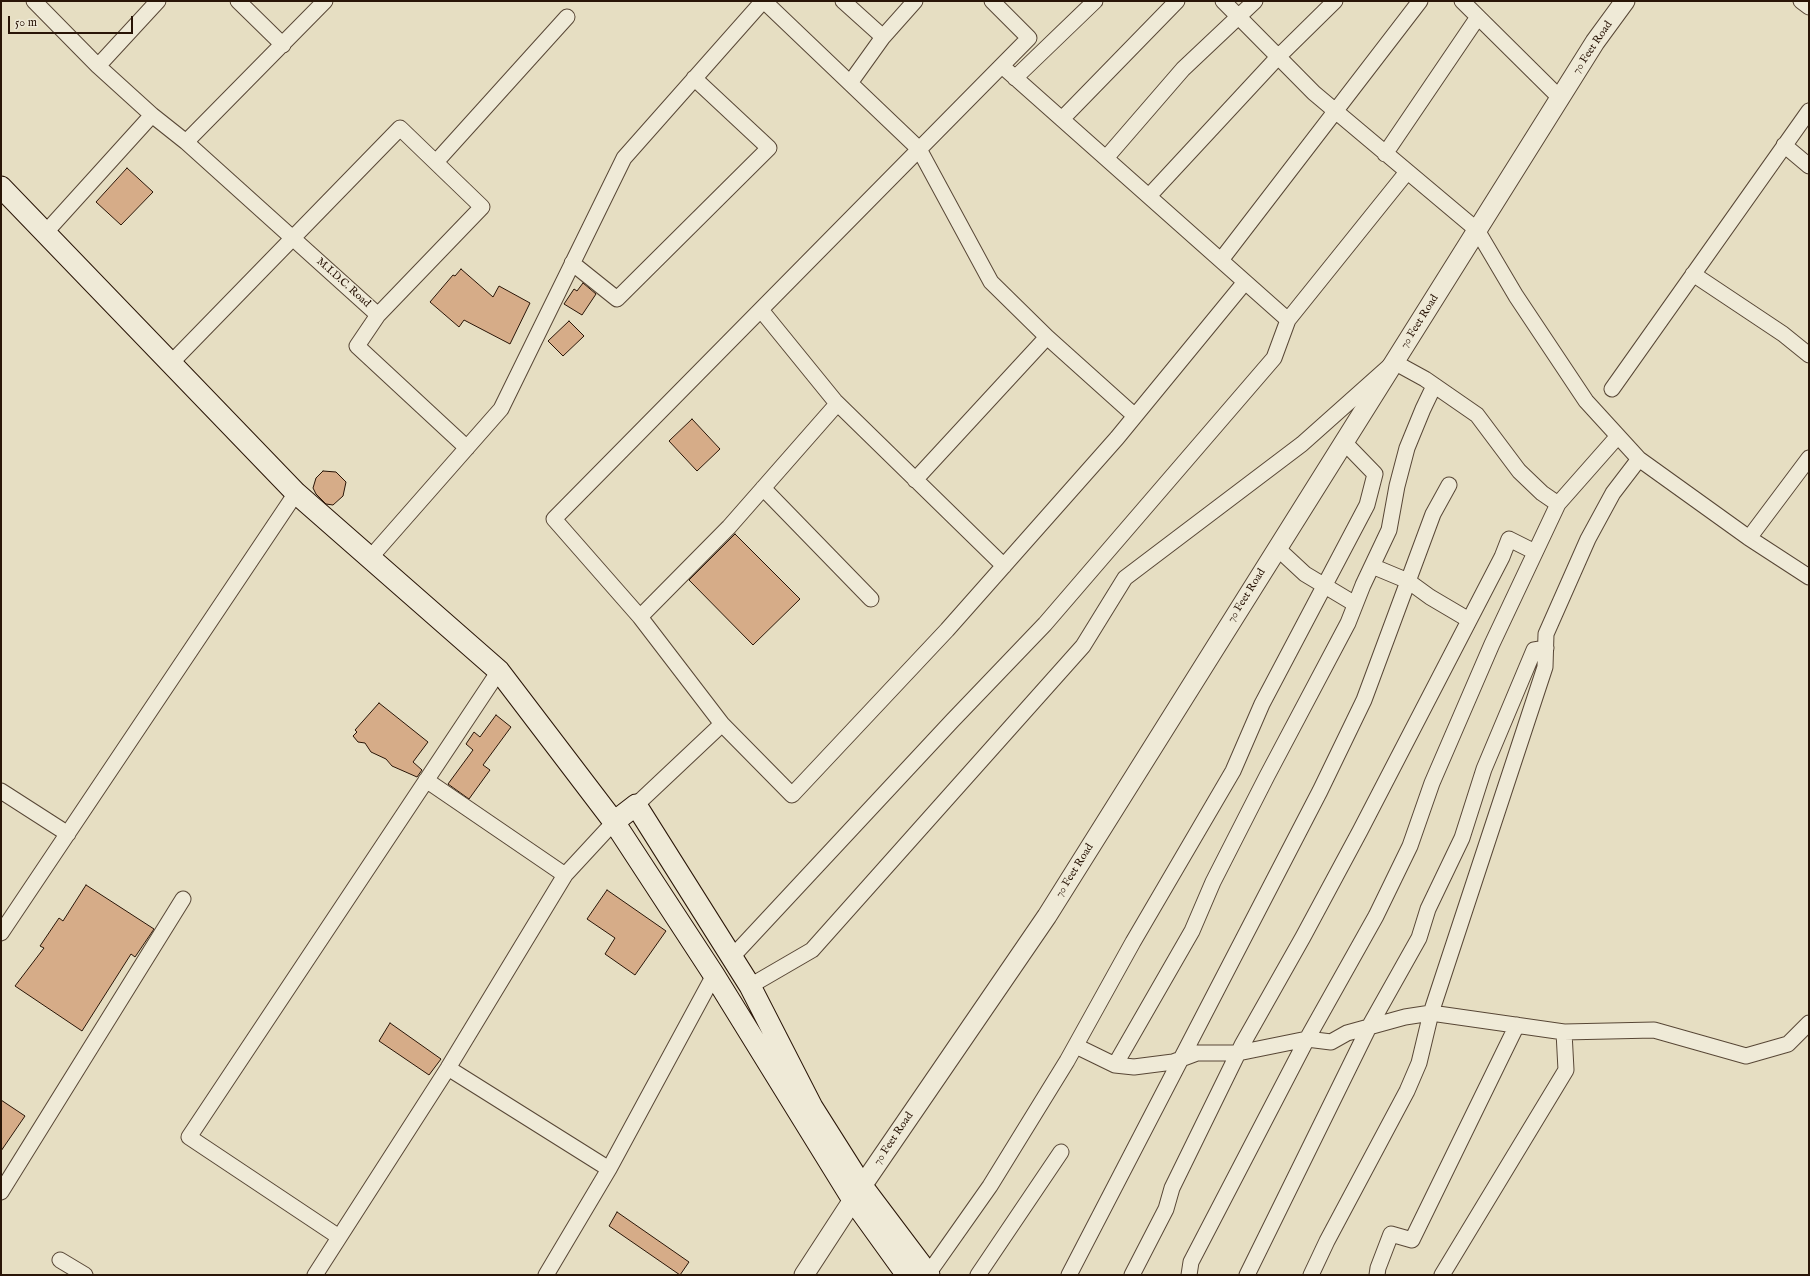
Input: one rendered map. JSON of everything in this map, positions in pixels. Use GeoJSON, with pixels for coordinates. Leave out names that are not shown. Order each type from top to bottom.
{"type":"FeatureCollection","features":[{"type":"Feature","properties":{"kind":"main road"},"geometry":{"type":"LineString","coordinates":[[1,187],[46,232],[296,494],[498,671],[614,822],[857,1193],[907,1275]]}},
{"type":"Feature","properties":{"kind":"main road"},"geometry":{"type":"LineString","coordinates":[[614,822],[636,805],[750,986],[857,1193],[928,1274]]}},
{"type":"Feature","properties":{"kind":"street","name":"M.I.D.C. Road"},"geometry":{"type":"LineString","coordinates":[[34,1],[98,66],[152,115],[186,142],[378,315],[356,346],[467,448]]}},
{"type":"Feature","properties":{"kind":"street"},"geometry":{"type":"LineString","coordinates":[[98,66],[158,1]]}},
{"type":"Feature","properties":{"kind":"street"},"geometry":{"type":"LineString","coordinates":[[238,1],[283,45]]}},
{"type":"Feature","properties":{"kind":"street"},"geometry":{"type":"LineString","coordinates":[[186,142],[325,1]]}},
{"type":"Feature","properties":{"kind":"street"},"geometry":{"type":"LineString","coordinates":[[370,558],[501,409],[624,158],[763,1],[920,149],[991,282],[1047,337],[1135,416]]}},
{"type":"Feature","properties":{"kind":"street"},"geometry":{"type":"LineString","coordinates":[[843,1],[883,37]]}},
{"type":"Feature","properties":{"kind":"street"},"geometry":{"type":"LineString","coordinates":[[850,83],[883,37],[916,1]]}},
{"type":"Feature","properties":{"kind":"street"},"geometry":{"type":"LineString","coordinates":[[992,1],[1029,38],[554,519],[640,617],[722,724],[792,795],[947,630],[1004,566],[1135,416],[1245,282]]}},
{"type":"Feature","properties":{"kind":"street"},"geometry":{"type":"LineString","coordinates":[[1016,78],[1094,1]]}},
{"type":"Feature","properties":{"kind":"street"},"geometry":{"type":"LineString","coordinates":[[1062,119],[1177,1]]}},
{"type":"Feature","properties":{"kind":"street"},"geometry":{"type":"LineString","coordinates":[[1223,1],[1314,93],[1477,230],[1516,296],[1586,401],[1639,459],[1750,538],[1809,577]]}},
{"type":"Feature","properties":{"kind":"street"},"geometry":{"type":"LineString","coordinates":[[1106,158],[1183,69],[1255,1]]}},
{"type":"Feature","properties":{"kind":"street"},"geometry":{"type":"LineString","coordinates":[[1149,196],[1278,56],[1335,1]]}},
{"type":"Feature","properties":{"kind":"street"},"geometry":{"type":"LineString","coordinates":[[1221,260],[1420,1]]}},
{"type":"Feature","properties":{"kind":"street"},"geometry":{"type":"LineString","coordinates":[[1462,1],[1560,98]]}},
{"type":"Feature","properties":{"kind":"street","name":"70 Feet Road"},"geometry":{"type":"LineString","coordinates":[[804,1275],[857,1193],[1047,916],[1595,42],[1625,1]]}},
{"type":"Feature","properties":{"kind":"street"},"geometry":{"type":"LineString","coordinates":[[1801,1],[1809,7]]}},
{"type":"Feature","properties":{"kind":"street"},"geometry":{"type":"LineString","coordinates":[[436,162],[567,17]]}},
{"type":"Feature","properties":{"kind":"street"},"geometry":{"type":"LineString","coordinates":[[1385,154],[1478,17]]}},
{"type":"Feature","properties":{"kind":"street"},"geometry":{"type":"LineString","coordinates":[[1002,66],[1288,320]]}},
{"type":"Feature","properties":{"kind":"street"},"geometry":{"type":"LineString","coordinates":[[572,263],[617,299],[770,148],[694,78]]}},
{"type":"Feature","properties":{"kind":"street"},"geometry":{"type":"LineString","coordinates":[[1612,389],[1809,111]]}},
{"type":"Feature","properties":{"kind":"street"},"geometry":{"type":"LineString","coordinates":[[46,232],[152,115]]}},
{"type":"Feature","properties":{"kind":"street"},"geometry":{"type":"LineString","coordinates":[[171,363],[400,128],[482,207],[378,315]]}},
{"type":"Feature","properties":{"kind":"street"},"geometry":{"type":"LineString","coordinates":[[1784,145],[1809,166]]}},
{"type":"Feature","properties":{"kind":"street"},"geometry":{"type":"LineString","coordinates":[[732,957],[1056,613],[1274,358],[1288,320],[1407,172]]}},
{"type":"Feature","properties":{"kind":"street"},"geometry":{"type":"LineString","coordinates":[[1694,274],[1782,334],[1809,355]]}},
{"type":"Feature","properties":{"kind":"street"},"geometry":{"type":"LineString","coordinates":[[761,310],[837,404],[1004,566]]}},
{"type":"Feature","properties":{"kind":"street"},"geometry":{"type":"LineString","coordinates":[[915,480],[1047,337]]}},
{"type":"Feature","properties":{"kind":"street"},"geometry":{"type":"LineString","coordinates":[[750,986],[812,950],[1083,646],[1125,578],[1302,444],[1394,362],[1434,386],[1477,415],[1519,471],[1542,493],[1558,504]]}},
{"type":"Feature","properties":{"kind":"street"},"geometry":{"type":"LineString","coordinates":[[1115,1065],[1192,931],[1213,882],[1348,623],[1355,604],[1389,530],[1397,486],[1408,448],[1423,409],[1434,386]]}},
{"type":"Feature","properties":{"kind":"street"},"geometry":{"type":"LineString","coordinates":[[640,617],[729,527],[837,404]]}},
{"type":"Feature","properties":{"kind":"street"},"geometry":{"type":"LineString","coordinates":[[1189,1275],[1191,1262],[1307,1039],[1376,916],[1410,846],[1432,784],[1492,644],[1558,504],[1618,436]]}},
{"type":"Feature","properties":{"kind":"street"},"geometry":{"type":"LineString","coordinates":[[928,1274],[990,1186],[1076,1046],[1133,942],[1233,771],[1262,704],[1323,585],[1367,505],[1375,474],[1344,442]]}},
{"type":"Feature","properties":{"kind":"street"},"geometry":{"type":"LineString","coordinates":[[1750,538],[1809,458]]}},
{"type":"Feature","properties":{"kind":"street"},"geometry":{"type":"LineString","coordinates":[[1311,1275],[1327,1241],[1407,1091],[1419,1063],[1431,1013],[1545,667],[1546,634],[1588,539],[1613,494],[1639,459]]}},
{"type":"Feature","properties":{"kind":"street"},"geometry":{"type":"LineString","coordinates":[[1069,1275],[1320,791],[1364,700],[1433,514],[1449,485]]}},
{"type":"Feature","properties":{"kind":"street"},"geometry":{"type":"LineString","coordinates":[[763,488],[871,600]]}},
{"type":"Feature","properties":{"kind":"street"},"geometry":{"type":"LineString","coordinates":[[1,933],[296,494]]}},
{"type":"Feature","properties":{"kind":"street"},"geometry":{"type":"LineString","coordinates":[[1132,1275],[1166,1209],[1172,1188],[1238,1053],[1346,858],[1502,557],[1509,539],[1535,552]]}},
{"type":"Feature","properties":{"kind":"street"},"geometry":{"type":"LineString","coordinates":[[1277,548],[1305,574],[1355,604]]}},
{"type":"Feature","properties":{"kind":"street"},"geometry":{"type":"LineString","coordinates":[[1372,566],[1408,581],[1430,597],[1469,620]]}},
{"type":"Feature","properties":{"kind":"street"},"geometry":{"type":"LineString","coordinates":[[1247,1275],[1369,1027],[1419,938],[1428,909],[1462,838],[1484,769],[1534,650],[1546,648]]}},
{"type":"Feature","properties":{"kind":"street"},"geometry":{"type":"LineString","coordinates":[[339,1237],[189,1137],[498,671]]}},
{"type":"Feature","properties":{"kind":"street"},"geometry":{"type":"LineString","coordinates":[[636,805],[722,724]]}},
{"type":"Feature","properties":{"kind":"street"},"geometry":{"type":"LineString","coordinates":[[426,780],[565,875]]}},
{"type":"Feature","properties":{"kind":"street"},"geometry":{"type":"LineString","coordinates":[[1,791],[68,834]]}},
{"type":"Feature","properties":{"kind":"street"},"geometry":{"type":"LineString","coordinates":[[315,1275],[448,1068],[565,875],[614,822]]}},
{"type":"Feature","properties":{"kind":"street"},"geometry":{"type":"LineString","coordinates":[[1,1192],[183,899]]}},
{"type":"Feature","properties":{"kind":"street"},"geometry":{"type":"LineString","coordinates":[[546,1275],[609,1169],[714,974]]}},
{"type":"Feature","properties":{"kind":"street"},"geometry":{"type":"LineString","coordinates":[[1076,1046],[1115,1065],[1134,1066],[1173,1062],[1197,1052],[1238,1053],[1307,1039],[1331,1042],[1347,1033],[1405,1017],[1431,1013],[1564,1032],[1654,1030],[1746,1056],[1788,1044],[1809,1023]]}},
{"type":"Feature","properties":{"kind":"street"},"geometry":{"type":"LineString","coordinates":[[1377,1275],[1378,1268],[1391,1234],[1412,1240],[1517,1025]]}},
{"type":"Feature","properties":{"kind":"street"},"geometry":{"type":"LineString","coordinates":[[1442,1275],[1566,1070],[1564,1032]]}},
{"type":"Feature","properties":{"kind":"street"},"geometry":{"type":"LineString","coordinates":[[448,1068],[609,1169]]}},
{"type":"Feature","properties":{"kind":"street"},"geometry":{"type":"LineString","coordinates":[[978,1275],[1061,1152]]}},
{"type":"Feature","properties":{"kind":"street"},"geometry":{"type":"LineString","coordinates":[[60,1260],[85,1275]]}},
{"type":"Feature","properties":{"kind":"building"},"geometry":{"type":"Polygon","coordinates":[[[127,168],[153,192],[121,225],[96,202],[127,168]]]}},
{"type":"Feature","properties":{"kind":"building"},"geometry":{"type":"Polygon","coordinates":[[[461,269],[493,297],[499,286],[530,303],[510,344],[464,320],[459,327],[430,302],[453,275],[455,276],[461,269]]]}},
{"type":"Feature","properties":{"kind":"building"},"geometry":{"type":"Polygon","coordinates":[[[583,283],[596,294],[582,315],[564,304],[574,289],[577,291],[583,283]]]}},
{"type":"Feature","properties":{"kind":"building"},"geometry":{"type":"Polygon","coordinates":[[[569,321],[584,336],[563,356],[548,341],[569,321]]]}},
{"type":"Feature","properties":{"kind":"building"},"geometry":{"type":"Polygon","coordinates":[[[692,419],[720,449],[697,471],[669,441],[692,419]]]}},
{"type":"Feature","properties":{"kind":"building"},"geometry":{"type":"Polygon","coordinates":[[[323,471],[336,472],[346,482],[343,496],[333,505],[326,504],[316,494],[313,488],[316,478],[323,471]]]}},
{"type":"Feature","properties":{"kind":"building"},"geometry":{"type":"Polygon","coordinates":[[[735,534],[800,599],[753,645],[689,580],[735,534]]]}},
{"type":"Feature","properties":{"kind":"building"},"geometry":{"type":"Polygon","coordinates":[[[379,703],[428,742],[413,762],[422,770],[417,777],[392,766],[386,759],[371,752],[365,743],[358,742],[353,736],[357,732],[355,730],[379,703]]]}},
{"type":"Feature","properties":{"kind":"building"},"geometry":{"type":"Polygon","coordinates":[[[496,715],[511,727],[483,765],[490,770],[469,799],[448,784],[473,750],[466,744],[474,732],[480,737],[496,715]]]}},
{"type":"Feature","properties":{"kind":"building"},"geometry":{"type":"Polygon","coordinates":[[[86,885],[154,929],[135,957],[131,954],[82,1031],[15,986],[44,948],[40,946],[59,918],[63,921],[86,885]]]}},
{"type":"Feature","properties":{"kind":"building"},"geometry":{"type":"Polygon","coordinates":[[[607,890],[666,931],[635,975],[605,954],[615,938],[587,919],[607,890]]]}},
{"type":"Feature","properties":{"kind":"building"},"geometry":{"type":"Polygon","coordinates":[[[390,1023],[441,1059],[429,1075],[379,1041],[390,1023]]]}},
{"type":"Feature","properties":{"kind":"building"},"geometry":{"type":"Polygon","coordinates":[[[1,1100],[25,1116],[1,1151],[1,1100]]]}},
{"type":"Feature","properties":{"kind":"building"},"geometry":{"type":"Polygon","coordinates":[[[617,1212],[689,1262],[680,1275],[609,1226],[617,1212]]]}}]}
